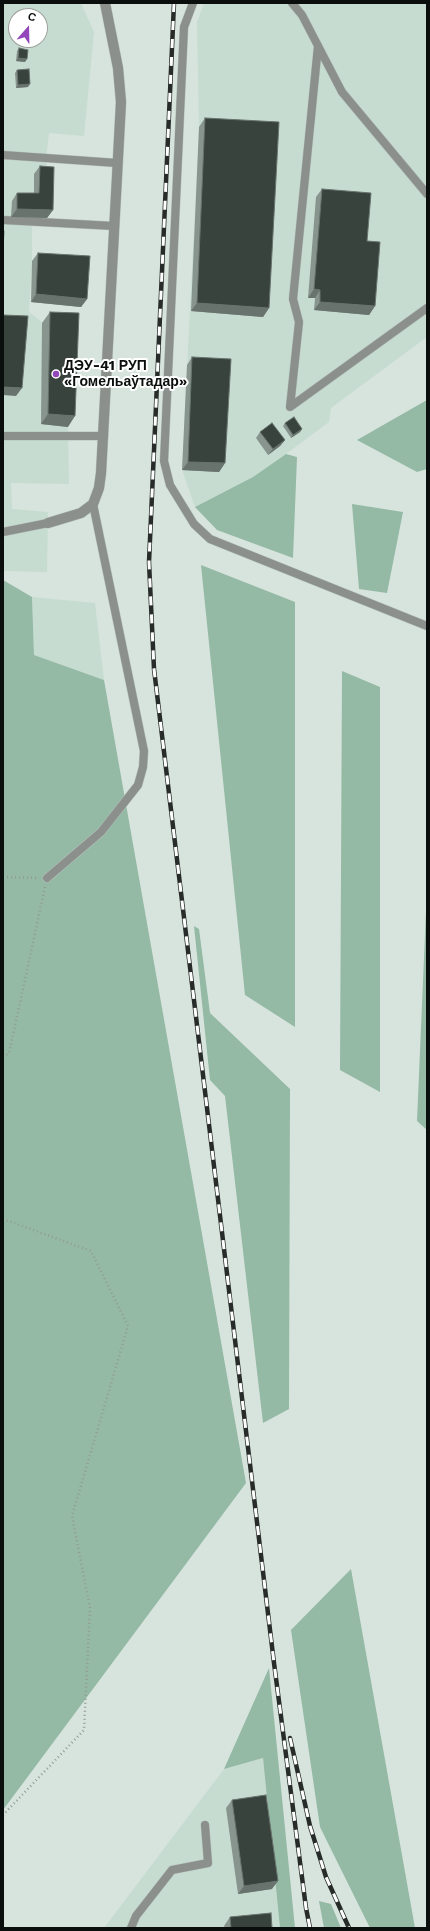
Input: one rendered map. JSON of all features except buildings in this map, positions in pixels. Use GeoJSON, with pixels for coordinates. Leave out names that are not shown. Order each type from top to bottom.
{"type":"FeatureCollection","features":[{"type":"Feature","properties":{"kind":"street"},"geometry":{"type":"LineString","coordinates":[[48,523],[81,513],[93,504],[99,488],[102,473],[120,96],[116,54],[105,3]]}},
{"type":"Feature","properties":{"kind":"lane"},"geometry":{"type":"LineString","coordinates":[[193,3],[184,27],[183,42],[164,461],[170,485],[194,524],[210,539],[427,626]]}},
{"type":"Feature","properties":{"kind":"lane"},"geometry":{"type":"LineString","coordinates":[[292,3],[302,14],[342,92],[427,194]]}},
{"type":"Feature","properties":{"kind":"lane"},"geometry":{"type":"LineString","coordinates":[[318,46],[292,299],[299,322],[290,407],[427,308]]}},
{"type":"Feature","properties":{"kind":"lane"},"geometry":{"type":"LineString","coordinates":[[3,155],[117,163]]}},
{"type":"Feature","properties":{"kind":"lane"},"geometry":{"type":"LineString","coordinates":[[3,220],[114,226]]}},
{"type":"Feature","properties":{"kind":"lane"},"geometry":{"type":"LineString","coordinates":[[3,436],[104,436]]}},
{"type":"Feature","properties":{"kind":"lane"},"geometry":{"type":"LineString","coordinates":[[47,878],[101,832],[138,784],[143,768],[144,751],[93,504]]}},
{"type":"Feature","properties":{"kind":"lane"},"geometry":{"type":"LineString","coordinates":[[3,532],[48,523]]}},
{"type":"Feature","properties":{"kind":"lane"},"geometry":{"type":"LineString","coordinates":[[131,1928],[136,1916],[172,1870],[208,1863],[204,1825]]}},
{"type":"Feature","properties":{"kind":"path"},"geometry":{"type":"LineString","coordinates":[[3,877],[47,878],[9,1053],[3,1057]]}},
{"type":"Feature","properties":{"kind":"path"},"geometry":{"type":"LineString","coordinates":[[3,1219],[91,1251],[128,1326],[72,1516],[90,1608],[84,1730],[3,1815]]}},
{"type":"Feature","properties":{"kind":"shaded area"},"geometry":{"type":"Polygon","coordinates":[[[3,3],[81,3],[94,32],[84,136],[49,133],[46,159],[48,175],[47,218],[32,218],[32,261],[29,312],[43,323],[68,427],[69,484],[11,483],[12,509],[48,512],[47,572],[3,571],[3,3]]]}},
{"type":"Feature","properties":{"kind":"shaded area"},"geometry":{"type":"Polygon","coordinates":[[[204,3],[427,3],[427,337],[331,408],[329,422],[286,454],[253,477],[195,507],[182,470],[199,127],[197,22],[204,3]]]}},
{"type":"Feature","properties":{"kind":"shaded area"},"geometry":{"type":"Polygon","coordinates":[[[32,597],[95,603],[104,680],[34,655],[32,597]]]}},
{"type":"Feature","properties":{"kind":"shaded area"},"geometry":{"type":"Polygon","coordinates":[[[263,1758],[280,1928],[104,1928],[224,1769],[263,1758]]]}},
{"type":"Feature","properties":{"kind":"green space"},"geometry":{"type":"Polygon","coordinates":[[[427,400],[427,469],[417,472],[357,440],[427,400]]]}},
{"type":"Feature","properties":{"kind":"green space"},"geometry":{"type":"Polygon","coordinates":[[[286,454],[297,457],[293,558],[217,530],[195,507],[253,477],[286,454]]]}},
{"type":"Feature","properties":{"kind":"green space"},"geometry":{"type":"Polygon","coordinates":[[[352,504],[403,512],[387,593],[359,589],[352,504]]]}},
{"type":"Feature","properties":{"kind":"green space"},"geometry":{"type":"Polygon","coordinates":[[[201,565],[295,602],[295,1027],[245,995],[201,565]]]}},
{"type":"Feature","properties":{"kind":"green space"},"geometry":{"type":"Polygon","coordinates":[[[3,580],[32,597],[34,655],[104,680],[246,1483],[3,1810],[3,580]]]}},
{"type":"Feature","properties":{"kind":"green space"},"geometry":{"type":"Polygon","coordinates":[[[342,671],[380,687],[380,1092],[340,1070],[342,671]]]}},
{"type":"Feature","properties":{"kind":"green space"},"geometry":{"type":"Polygon","coordinates":[[[427,888],[427,1130],[417,1121],[427,888]]]}},
{"type":"Feature","properties":{"kind":"green space"},"geometry":{"type":"Polygon","coordinates":[[[194,926],[199,929],[210,1013],[290,1089],[289,1409],[263,1423],[225,1096],[210,1080],[194,926]]]}},
{"type":"Feature","properties":{"kind":"green space"},"geometry":{"type":"Polygon","coordinates":[[[351,1569],[415,1928],[370,1928],[320,1827],[291,1630],[351,1569]]]}},
{"type":"Feature","properties":{"kind":"green space"},"geometry":{"type":"Polygon","coordinates":[[[269,1668],[295,1928],[280,1928],[263,1758],[224,1769],[269,1668]]]}},
{"type":"Feature","properties":{"kind":"green space"},"geometry":{"type":"Polygon","coordinates":[[[319,1901],[331,1904],[341,1928],[324,1928],[319,1901]]]}},
{"type":"Feature","properties":{"kind":"railway"},"geometry":{"type":"LineString","coordinates":[[174,3],[149,562],[154,669],[274,1663],[306,1908],[310,1928]]}},
{"type":"Feature","properties":{"kind":"railway"},"geometry":{"type":"LineString","coordinates":[[290,1738],[310,1826],[326,1877],[349,1928]]}},
{"type":"Feature","properties":{"kind":"place","name":"ДЭУ-41 РУП «Гомельаўтадар»"},"geometry":{"type":"Point","coordinates":[56,374]}}]}
